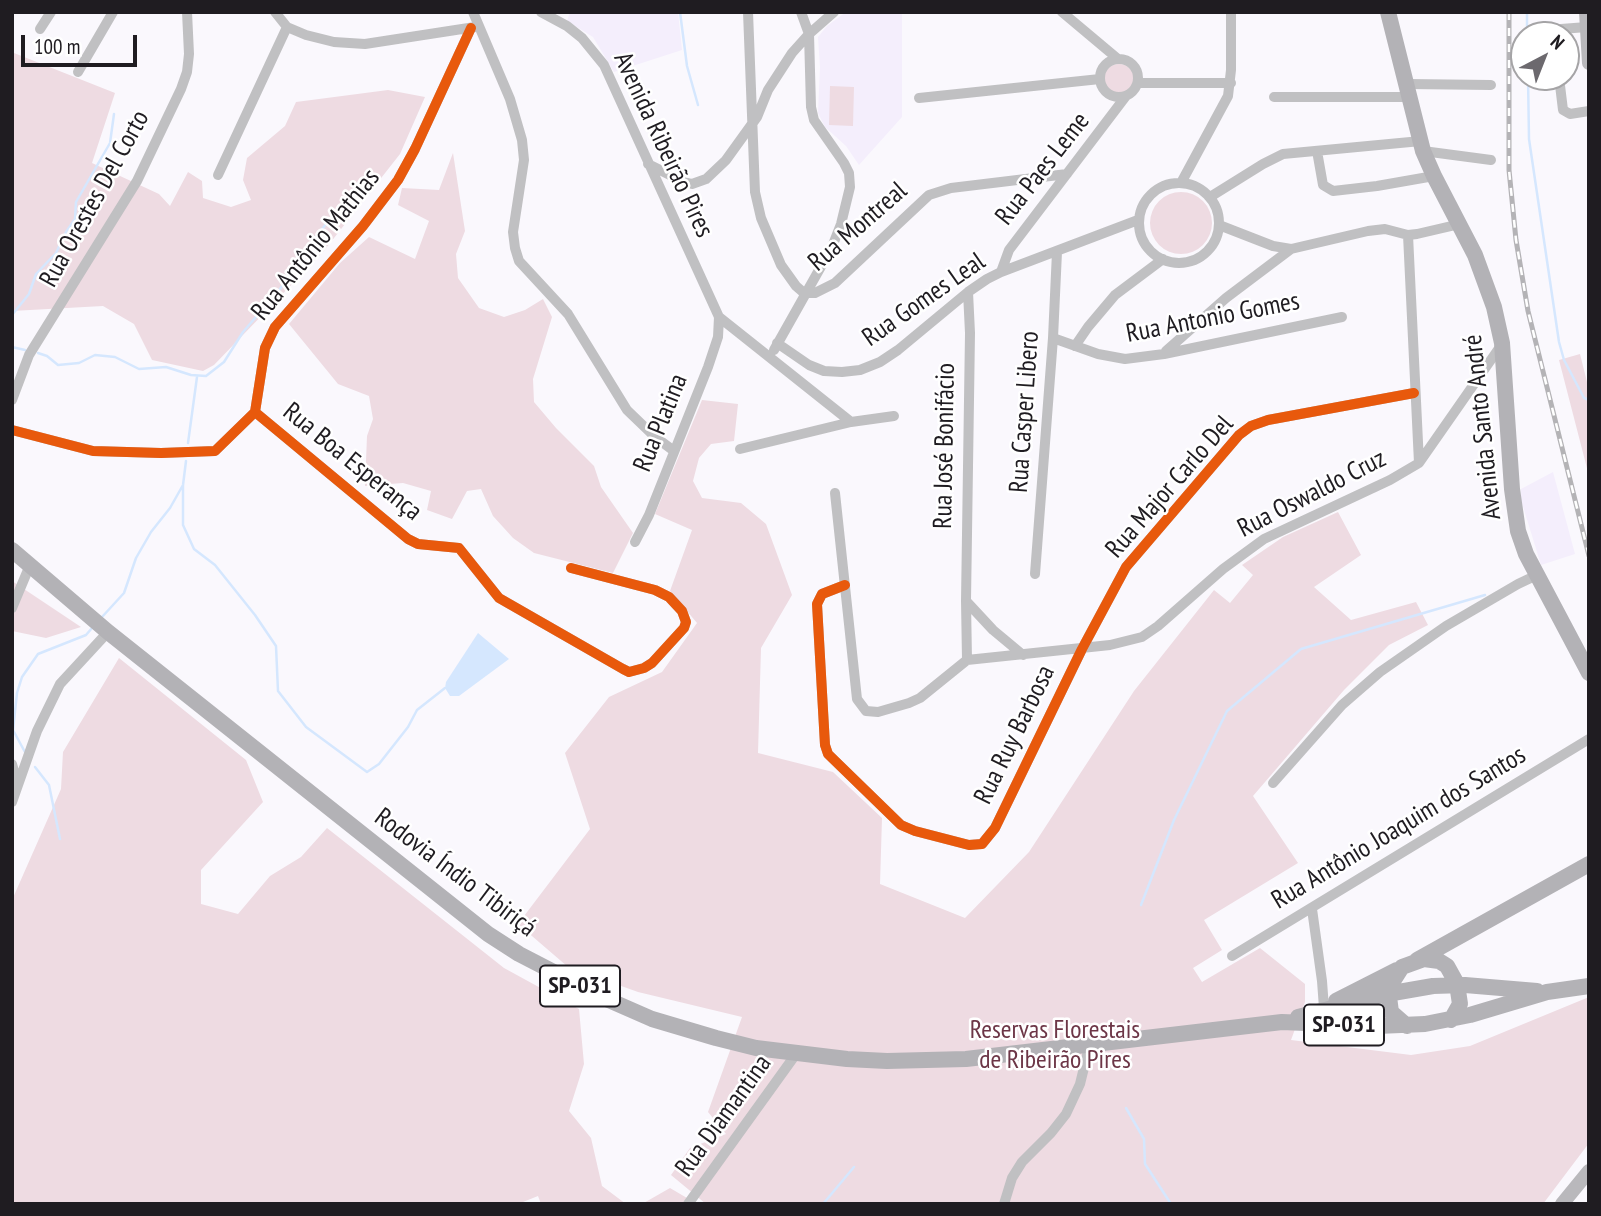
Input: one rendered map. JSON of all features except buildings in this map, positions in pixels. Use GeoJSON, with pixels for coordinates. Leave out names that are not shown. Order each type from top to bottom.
{"type":"FeatureCollection","features":[{"type":"Feature","properties":{"kind":"highway","name":"Avenida Santo André"},"geometry":{"type":"LineString","coordinates":[[1388,12],[1410,90],[1422,146],[1486,282],[1502,343],[1514,510],[1518,531],[1537,575],[1589,673]]}},
{"type":"Feature","properties":{"kind":"highway","name":"Rodovia Índio Tibiriçá"},"geometry":{"type":"LineString","coordinates":[[12,550],[108,632],[488,934],[519,954],[592,992],[652,1019],[742,1044],[796,1054],[887,1061],[966,1059],[1282,1021],[1407,1026],[1451,1020],[1547,992],[1589,986]]}},
{"type":"Feature","properties":{"kind":"highway"},"geometry":{"type":"LineString","coordinates":[[1322,1008],[1417,960],[1585,868]]}},
{"type":"Feature","properties":{"kind":"highway"},"geometry":{"type":"LineString","coordinates":[[1451,1020],[1458,1010],[1449,948],[1457,936]]}},
{"type":"Feature","properties":{"kind":"highway"},"geometry":{"type":"LineString","coordinates":[[1417,960],[1434,959],[1454,980]]}},
{"type":"Feature","properties":{"kind":"highway"},"geometry":{"type":"LineString","coordinates":[[1402,967],[1390,984],[1388,994],[1391,1012],[1407,1026]]}},
{"type":"Feature","properties":{"kind":"highway","name":"Rodovia Índio Tibiriçá"},"geometry":{"type":"LineString","coordinates":[[1282,1021],[1322,1008],[1454,980],[1479,986],[1547,992]]}},
{"type":"Feature","properties":{"kind":"highway"},"geometry":{"type":"LineString","coordinates":[[1391,1012],[1395,999],[1405,990]]}},
{"type":"Feature","properties":{"kind":"main road"},"geometry":{"type":"LineString","coordinates":[[1586,19],[1589,63]]}},
{"type":"Feature","properties":{"kind":"main road"},"geometry":{"type":"LineString","coordinates":[[1562,1204],[1584,1176],[1589,1165]]}},
{"type":"Feature","properties":{"kind":"street"},"geometry":{"type":"LineString","coordinates":[[40,30],[51,12]]}},
{"type":"Feature","properties":{"kind":"street"},"geometry":{"type":"LineString","coordinates":[[78,72],[113,12]]}},
{"type":"Feature","properties":{"kind":"street","name":"Rua Orestes Del Corto"},"geometry":{"type":"LineString","coordinates":[[12,400],[29,355],[137,181],[181,89],[189,54],[187,12]]}},
{"type":"Feature","properties":{"kind":"street"},"geometry":{"type":"LineString","coordinates":[[275,12],[287,27],[334,42],[365,44],[475,27]]}},
{"type":"Feature","properties":{"kind":"street"},"geometry":{"type":"LineString","coordinates":[[473,12],[475,27],[510,99],[522,140],[524,160],[513,232],[519,261],[568,314],[627,410],[639,424],[674,451]]}},
{"type":"Feature","properties":{"kind":"street","name":"Avenida Ribeirão Pires"},"geometry":{"type":"LineString","coordinates":[[541,12],[567,26],[593,51],[611,81],[719,317]]}},
{"type":"Feature","properties":{"kind":"street"},"geometry":{"type":"LineString","coordinates":[[748,12],[755,192],[761,218],[781,265],[804,293]]}},
{"type":"Feature","properties":{"kind":"street"},"geometry":{"type":"LineString","coordinates":[[769,358],[836,236],[848,202],[850,187],[849,173],[844,163],[814,120],[811,107],[809,34],[801,12]]}},
{"type":"Feature","properties":{"kind":"street"},"geometry":{"type":"LineString","coordinates":[[648,164],[684,182],[699,182],[718,169],[761,111],[768,90],[779,71],[809,34],[834,12]]}},
{"type":"Feature","properties":{"kind":"street"},"geometry":{"type":"LineString","coordinates":[[1062,12],[1118,59]]}},
{"type":"Feature","properties":{"kind":"street"},"geometry":{"type":"LineString","coordinates":[[1181,183],[1223,108],[1231,83],[1231,12]]}},
{"type":"Feature","properties":{"kind":"street"},"geometry":{"type":"LineString","coordinates":[[218,175],[287,27]]}},
{"type":"Feature","properties":{"kind":"street","name":"Rua Antônio Mathias"},"geometry":{"type":"LineString","coordinates":[[255,412],[269,337],[363,226],[398,180],[475,27]]}},
{"type":"Feature","properties":{"kind":"street"},"geometry":{"type":"LineString","coordinates":[[1118,59],[1134,66],[1138,83],[1131,93],[1120,97],[1108,94],[1100,79],[1103,67],[1118,59]]}},
{"type":"Feature","properties":{"kind":"street"},"geometry":{"type":"LineString","coordinates":[[919,98],[1100,79]]}},
{"type":"Feature","properties":{"kind":"street"},"geometry":{"type":"LineString","coordinates":[[1138,83],[1231,83]]}},
{"type":"Feature","properties":{"kind":"street"},"geometry":{"type":"LineString","coordinates":[[1274,97],[1491,85]]}},
{"type":"Feature","properties":{"kind":"street"},"geometry":{"type":"LineString","coordinates":[[1561,91],[1563,110],[1570,114],[1589,111]]}},
{"type":"Feature","properties":{"kind":"street","name":"Rua Paes Leme"},"geometry":{"type":"LineString","coordinates":[[1000,272],[1009,250],[1126,96]]}},
{"type":"Feature","properties":{"kind":"street"},"geometry":{"type":"LineString","coordinates":[[1210,197],[1274,157],[1317,151],[1422,146],[1491,160]]}},
{"type":"Feature","properties":{"kind":"street"},"geometry":{"type":"LineString","coordinates":[[1317,151],[1323,184],[1333,191],[1434,176]]}},
{"type":"Feature","properties":{"kind":"street","name":"Rua Montreal"},"geometry":{"type":"LineString","coordinates":[[804,293],[815,293],[835,283],[929,195],[951,188],[1067,174]]}},
{"type":"Feature","properties":{"kind":"street"},"geometry":{"type":"LineString","coordinates":[[1181,183],[1192,185],[1210,197],[1218,215],[1219,225],[1212,245],[1195,259],[1185,262],[1163,259],[1147,245],[1138,220],[1143,206],[1154,191],[1163,186],[1181,183]]}},
{"type":"Feature","properties":{"kind":"street","name":"Rua Gomes Leal"},"geometry":{"type":"LineString","coordinates":[[778,343],[809,365],[824,371],[860,370],[880,362],[898,350],[968,292],[1000,272],[1138,220]]}},
{"type":"Feature","properties":{"kind":"street"},"geometry":{"type":"LineString","coordinates":[[1219,225],[1273,246],[1291,249],[1385,229],[1408,235],[1460,224]]}},
{"type":"Feature","properties":{"kind":"street"},"geometry":{"type":"LineString","coordinates":[[1408,235],[1419,463]]}},
{"type":"Feature","properties":{"kind":"street"},"geometry":{"type":"LineString","coordinates":[[1164,354],[1226,298],[1291,249]]}},
{"type":"Feature","properties":{"kind":"street","name":"Rua Casper Libero"},"geometry":{"type":"LineString","coordinates":[[1035,574],[1057,252]]}},
{"type":"Feature","properties":{"kind":"street"},"geometry":{"type":"LineString","coordinates":[[1076,346],[1115,295],[1163,259]]}},
{"type":"Feature","properties":{"kind":"street","name":"Rua José Bonifácio"},"geometry":{"type":"LineString","coordinates":[[967,660],[970,333],[968,292]]}},
{"type":"Feature","properties":{"kind":"street"},"geometry":{"type":"LineString","coordinates":[[719,317],[851,422]]}},
{"type":"Feature","properties":{"kind":"street","name":"Rua Platina"},"geometry":{"type":"LineString","coordinates":[[635,542],[714,351],[719,317]]}},
{"type":"Feature","properties":{"kind":"street","name":"Rua Antonio Gomes"},"geometry":{"type":"LineString","coordinates":[[1053,338],[1116,359],[1164,354],[1342,317]]}},
{"type":"Feature","properties":{"kind":"street","name":"Rua Oswaldo Cruz"},"geometry":{"type":"LineString","coordinates":[[967,660],[1082,649],[1142,637],[1223,569],[1264,539],[1390,480],[1419,463],[1502,343]]}},
{"type":"Feature","properties":{"kind":"street","name":"Rua Major Carlo Del"},"geometry":{"type":"LineString","coordinates":[[1082,649],[1126,567],[1239,435],[1251,426],[1268,420],[1415,393]]}},
{"type":"Feature","properties":{"kind":"street"},"geometry":{"type":"LineString","coordinates":[[12,430],[93,451],[208,452],[215,451],[255,412]]}},
{"type":"Feature","properties":{"kind":"street","name":"Rua Boa Esperança"},"geometry":{"type":"LineString","coordinates":[[255,412],[408,539],[418,544],[459,548],[493,591],[508,604],[623,670],[636,671],[652,663],[681,634],[686,622],[682,611],[669,597],[655,590],[571,568]]}},
{"type":"Feature","properties":{"kind":"street"},"geometry":{"type":"LineString","coordinates":[[740,449],[851,422],[894,416]]}},
{"type":"Feature","properties":{"kind":"street"},"geometry":{"type":"LineString","coordinates":[[835,493],[859,704],[870,713],[920,698],[967,660]]}},
{"type":"Feature","properties":{"kind":"street"},"geometry":{"type":"LineString","coordinates":[[12,608],[30,565]]}},
{"type":"Feature","properties":{"kind":"street"},"geometry":{"type":"LineString","coordinates":[[1273,783],[1342,705],[1372,678],[1446,626],[1537,575]]}},
{"type":"Feature","properties":{"kind":"street","name":"Rua Ruy Barbosa"},"geometry":{"type":"LineString","coordinates":[[845,584],[822,594],[817,604],[825,745],[828,754],[888,815],[906,828],[969,845],[982,844],[987,840],[1082,649]]}},
{"type":"Feature","properties":{"kind":"street"},"geometry":{"type":"LineString","coordinates":[[966,601],[993,630],[1023,655]]}},
{"type":"Feature","properties":{"kind":"street"},"geometry":{"type":"LineString","coordinates":[[12,802],[37,731],[60,684],[108,632]]}},
{"type":"Feature","properties":{"kind":"street","name":"Rua Antônio Joaquim dos Santos"},"geometry":{"type":"LineString","coordinates":[[1232,956],[1589,739]]}},
{"type":"Feature","properties":{"kind":"street"},"geometry":{"type":"LineString","coordinates":[[12,764],[18,785]]}},
{"type":"Feature","properties":{"kind":"street"},"geometry":{"type":"LineString","coordinates":[[1312,909],[1322,981],[1328,995],[1322,1008]]}},
{"type":"Feature","properties":{"kind":"street"},"geometry":{"type":"LineString","coordinates":[[1004,1204],[1012,1178],[1022,1162],[1066,1114],[1080,1084],[1090,1043]]}},
{"type":"Feature","properties":{"kind":"street","name":"Rua Diamantina"},"geometry":{"type":"LineString","coordinates":[[688,1204],[796,1054]]}},
{"type":"Feature","properties":{"kind":"shaded area"},"geometry":{"type":"Polygon","coordinates":[[[570,12],[678,12],[682,50],[614,72],[593,37],[567,21],[570,12]]]}},
{"type":"Feature","properties":{"kind":"shaded area"},"geometry":{"type":"Polygon","coordinates":[[[846,12],[902,12],[902,117],[859,165],[846,146],[825,127],[818,113],[818,37],[827,26],[846,12]]]}},
{"type":"Feature","properties":{"kind":"shaded area"},"geometry":{"type":"Polygon","coordinates":[[[1553,472],[1575,554],[1541,565],[1521,500],[1521,489],[1553,472]]]}},
{"type":"Feature","properties":{"kind":"green space"},"geometry":{"type":"Polygon","coordinates":[[[14,53],[115,93],[92,163],[159,194],[170,206],[188,172],[202,181],[203,198],[231,207],[251,200],[243,180],[247,158],[285,126],[296,102],[388,90],[425,97],[400,154],[323,252],[214,365],[203,371],[152,360],[134,324],[103,306],[12,311],[14,53]]]}},
{"type":"Feature","properties":{"kind":"green space"},"geometry":{"type":"Polygon","coordinates":[[[1119,64],[1130,68],[1134,79],[1130,90],[1119,94],[1108,90],[1104,79],[1108,68],[1119,64]]]}},
{"type":"Feature","properties":{"kind":"green space"},"geometry":{"type":"Polygon","coordinates":[[[830,86],[854,87],[853,126],[829,125],[830,86]]]}},
{"type":"Feature","properties":{"kind":"green space"},"geometry":{"type":"Polygon","coordinates":[[[453,153],[465,231],[456,254],[458,278],[479,308],[504,317],[525,310],[543,299],[552,317],[533,379],[534,402],[594,466],[601,487],[633,533],[613,573],[534,553],[513,538],[493,516],[481,489],[467,491],[452,519],[427,510],[431,491],[403,483],[365,486],[367,436],[373,419],[369,396],[338,384],[289,324],[340,263],[369,237],[415,259],[429,221],[398,205],[402,188],[439,190],[453,153]]]}},
{"type":"Feature","properties":{"kind":"green space"},"geometry":{"type":"Polygon","coordinates":[[[1175,192],[1187,192],[1203,201],[1210,211],[1210,235],[1203,245],[1187,254],[1175,254],[1164,249],[1155,240],[1150,229],[1150,217],[1155,206],[1164,197],[1175,192]]]}},
{"type":"Feature","properties":{"kind":"green space"},"geometry":{"type":"Polygon","coordinates":[[[1580,354],[1589,390],[1589,476],[1559,360],[1580,354]]]}},
{"type":"Feature","properties":{"kind":"green space","name":"Reservas Florestais de Ribeirão Pires"},"geometry":{"type":"Polygon","coordinates":[[[702,400],[738,404],[734,441],[711,444],[699,458],[693,481],[702,498],[741,503],[766,524],[792,595],[761,648],[758,753],[833,772],[882,818],[880,884],[965,918],[1029,852],[1134,691],[1214,590],[1230,603],[1253,575],[1242,565],[1283,537],[1338,512],[1361,555],[1314,587],[1351,620],[1416,602],[1428,625],[1389,645],[1344,690],[1253,796],[1298,863],[1204,920],[1222,950],[1193,968],[1202,982],[1260,948],[1305,984],[1305,1002],[1291,1040],[1411,1055],[1470,1046],[1589,997],[1589,1143],[1543,1204],[706,1204],[671,1175],[690,1148],[726,1134],[708,1112],[742,1017],[638,992],[568,967],[518,924],[590,829],[565,753],[609,697],[662,672],[697,623],[670,591],[692,530],[655,514],[702,400]]]}},
{"type":"Feature","properties":{"kind":"green space"},"geometry":{"type":"Polygon","coordinates":[[[12,581],[81,627],[46,638],[12,631],[12,581]]]}},
{"type":"Feature","properties":{"kind":"green space"},"geometry":{"type":"Polygon","coordinates":[[[119,658],[246,760],[263,802],[201,870],[201,904],[238,914],[270,876],[301,857],[327,828],[504,968],[579,1009],[584,1064],[569,1111],[591,1138],[602,1186],[626,1204],[541,1204],[538,1196],[518,1204],[12,1203],[12,900],[61,789],[63,752],[119,658]]]}},
{"type":"Feature","properties":{"kind":"green space"},"geometry":{"type":"Polygon","coordinates":[[[670,1188],[687,1198],[682,1204],[642,1204],[670,1188]]]}},
{"type":"Feature","properties":{"kind":"water"},"geometry":{"type":"Polygon","coordinates":[[[478,633],[509,659],[459,696],[450,696],[445,688],[446,682],[478,633]]]}},
{"type":"Feature","properties":{"kind":"waterway"},"geometry":{"type":"LineString","coordinates":[[680,12],[687,66],[698,105]]}},
{"type":"Feature","properties":{"kind":"waterway"},"geometry":{"type":"LineString","coordinates":[[1527,12],[1527,21]]}},
{"type":"Feature","properties":{"kind":"waterway"},"geometry":{"type":"LineString","coordinates":[[1528,91],[1529,139],[1559,342],[1564,360],[1584,398],[1589,400]]}},
{"type":"Feature","properties":{"kind":"waterway"},"geometry":{"type":"LineString","coordinates":[[12,315],[29,294],[36,274],[56,253],[75,219],[76,202],[110,143],[114,114]]}},
{"type":"Feature","properties":{"kind":"waterway"},"geometry":{"type":"LineString","coordinates":[[38,353],[58,365],[79,363],[95,355],[115,357],[139,369],[166,367],[191,375],[206,376],[224,362],[243,332],[280,289],[311,243],[361,180]]}},
{"type":"Feature","properties":{"kind":"waterway"},"geometry":{"type":"LineString","coordinates":[[12,347],[25,350]]}},
{"type":"Feature","properties":{"kind":"waterway"},"geometry":{"type":"LineString","coordinates":[[188,443],[197,377]]}},
{"type":"Feature","properties":{"kind":"waterway"},"geometry":{"type":"LineString","coordinates":[[102,617],[124,593],[136,558],[183,485],[186,461]]}},
{"type":"Feature","properties":{"kind":"waterway"},"geometry":{"type":"LineString","coordinates":[[183,485],[183,525],[194,549],[215,565],[276,646],[278,691],[306,727],[367,772],[379,764],[408,727],[417,710],[445,688]]}},
{"type":"Feature","properties":{"kind":"waterway"},"geometry":{"type":"LineString","coordinates":[[1141,905],[1174,820],[1227,711],[1301,649],[1485,595]]}},
{"type":"Feature","properties":{"kind":"waterway"},"geometry":{"type":"LineString","coordinates":[[26,754],[13,730],[17,693],[22,677],[38,654],[86,635],[92,628]]}},
{"type":"Feature","properties":{"kind":"waterway"},"geometry":{"type":"LineString","coordinates":[[35,767],[49,785],[60,839]]}},
{"type":"Feature","properties":{"kind":"waterway"},"geometry":{"type":"LineString","coordinates":[[1126,1108],[1144,1139],[1145,1164],[1171,1204]]}},
{"type":"Feature","properties":{"kind":"waterway"},"geometry":{"type":"LineString","coordinates":[[823,1204],[854,1167]]}},
{"type":"Feature","properties":{"kind":"railway"},"geometry":{"type":"LineString","coordinates":[[1509,12],[1509,170],[1516,240],[1528,311],[1589,556]]}},
{"type":"Feature","properties":{"kind":"cycle path"},"geometry":{"type":"LineString","coordinates":[[12,430],[93,451],[215,451],[255,412],[265,348],[275,327],[363,226],[398,180],[471,28]]}},
{"type":"Feature","properties":{"kind":"cycle path"},"geometry":{"type":"LineString","coordinates":[[845,585],[822,594],[817,604],[825,745],[828,754],[901,825],[969,845],[982,844],[995,828],[1082,649],[1126,567],[1239,435],[1251,426],[1268,420],[1414,393]]}},
{"type":"Feature","properties":{"kind":"cycle path"},"geometry":{"type":"LineString","coordinates":[[255,412],[408,539],[418,544],[459,548],[499,598],[623,669],[629,672],[652,663],[684,628],[686,622],[682,611],[669,597],[655,590],[571,568]]}}]}
